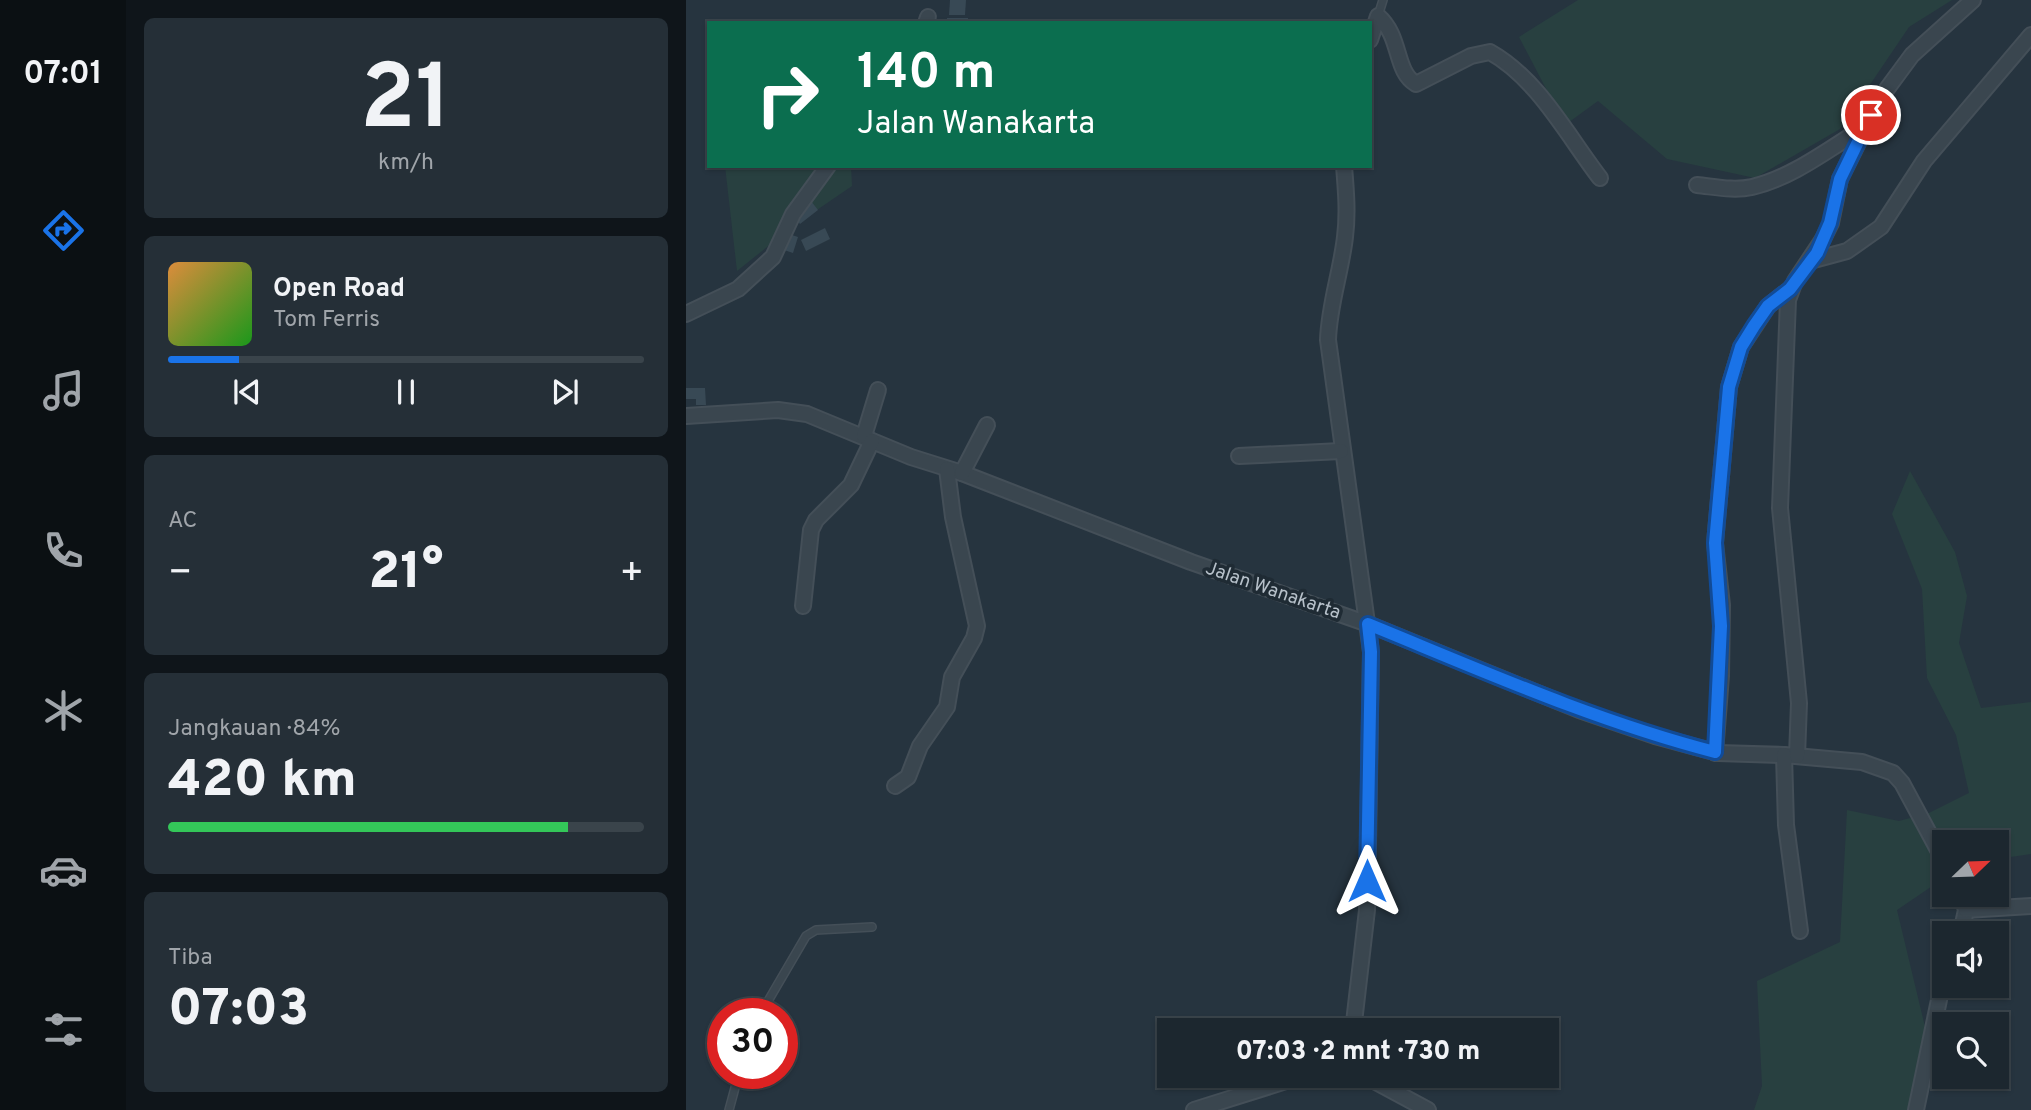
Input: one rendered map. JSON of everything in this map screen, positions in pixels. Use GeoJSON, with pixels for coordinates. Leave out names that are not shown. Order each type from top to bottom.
{"type":"FeatureCollection","features":[{"type":"Feature","properties":{"kind":"street"},"geometry":{"type":"LineString","coordinates":[[1715,752],[1721,684],[1721,626],[1715,543],[1729,387],[1741,347],[1768,306],[1790,289],[1810,261],[1830,223],[1840,179],[1866,127],[1902,67],[1924,43],[1973,0]]}},
{"type":"Feature","properties":{"kind":"street"},"geometry":{"type":"LineString","coordinates":[[1372,34],[1378,16],[1390,26],[1404,71],[1416,84],[1471,56],[1490,52],[1509,63],[1526,78],[1600,178]]}},
{"type":"Feature","properties":{"kind":"street"},"geometry":{"type":"LineString","coordinates":[[1810,261],[1847,251],[1881,227],[1924,161],[2031,35]]}},
{"type":"Feature","properties":{"kind":"street"},"geometry":{"type":"LineString","coordinates":[[1697,185],[1729,189],[1755,187],[1796,168],[1866,127]]}},
{"type":"Feature","properties":{"kind":"street"},"geometry":{"type":"LineString","coordinates":[[686,314],[738,289],[772,257],[793,214],[827,168]]}},
{"type":"Feature","properties":{"kind":"street"},"geometry":{"type":"LineString","coordinates":[[1344,168],[1347,198],[1345,237],[1331,303],[1328,340],[1341,451],[1371,652],[1367,910],[1355,1018]]}},
{"type":"Feature","properties":{"kind":"street"},"geometry":{"type":"LineString","coordinates":[[1790,289],[1780,496],[1799,703],[1790,755],[1786,825],[1800,931]]}},
{"type":"Feature","properties":{"kind":"street"},"geometry":{"type":"LineString","coordinates":[[803,606],[811,530],[816,520],[851,485],[868,438],[878,390]]}},
{"type":"Feature","properties":{"kind":"street","name":"Jalan Wanakarta"},"geometry":{"type":"LineString","coordinates":[[686,416],[792,411],[962,473],[1191,562],[1368,624],[1579,710],[1655,736],[1715,752],[1862,762],[1893,773],[1902,783],[1932,839]]}},
{"type":"Feature","properties":{"kind":"street"},"geometry":{"type":"LineString","coordinates":[[962,473],[987,425]]}},
{"type":"Feature","properties":{"kind":"street"},"geometry":{"type":"LineString","coordinates":[[1239,456],[1341,451]]}},
{"type":"Feature","properties":{"kind":"street"},"geometry":{"type":"LineString","coordinates":[[895,786],[908,777],[920,746],[947,708],[952,677],[974,638],[977,626],[953,517],[947,469]]}},
{"type":"Feature","properties":{"kind":"street"},"geometry":{"type":"LineString","coordinates":[[1966,910],[2031,906]]}},
{"type":"Feature","properties":{"kind":"street"},"geometry":{"type":"LineString","coordinates":[[1964,921],[1965,907]]}},
{"type":"Feature","properties":{"kind":"street"},"geometry":{"type":"LineString","coordinates":[[1916,1110],[1939,998]]}},
{"type":"Feature","properties":{"kind":"street"},"geometry":{"type":"LineString","coordinates":[[1194,1110],[1264,1088]]}},
{"type":"Feature","properties":{"kind":"street"},"geometry":{"type":"LineString","coordinates":[[1387,1088],[1427,1110]]}},
{"type":"Feature","properties":{"kind":"lane"},"geometry":{"type":"LineString","coordinates":[[1378,16],[1383,0]]}},
{"type":"Feature","properties":{"kind":"lane"},"geometry":{"type":"LineString","coordinates":[[770,998],[806,936],[816,930],[872,927]]}},
{"type":"Feature","properties":{"kind":"lane"},"geometry":{"type":"LineString","coordinates":[[729,1110],[735,1089]]}},
{"type":"Feature","properties":{"kind":"green space"},"geometry":{"type":"Polygon","coordinates":[[[1578,0],[1952,0],[1909,27],[1840,129],[1755,178],[1667,159],[1598,101],[1565,125],[1519,37],[1578,0]]]}},
{"type":"Feature","properties":{"kind":"green space"},"geometry":{"type":"Polygon","coordinates":[[[725,168],[851,168],[852,186],[792,227],[737,271],[725,168]]]}},
{"type":"Feature","properties":{"kind":"green space"},"geometry":{"type":"Polygon","coordinates":[[[1910,471],[1955,552],[1967,596],[1959,643],[1981,708],[2031,702],[2031,854],[2009,857],[2009,830],[1932,830],[1932,886],[1897,910],[1926,1031],[1923,1110],[1754,1110],[1762,1086],[1757,981],[1840,942],[1847,810],[1899,821],[1929,813],[1969,793],[1956,735],[1927,678],[1922,589],[1892,514],[1910,471]]]}},
{"type":"Feature","properties":{"kind":"building"},"geometry":{"type":"Polygon","coordinates":[[[950,0],[966,0],[965,15],[949,15],[950,0]]]}},
{"type":"Feature","properties":{"kind":"building"},"geometry":{"type":"Polygon","coordinates":[[[947,18],[968,18],[968,21],[947,21],[947,18]]]}},
{"type":"Feature","properties":{"kind":"building"},"geometry":{"type":"Polygon","coordinates":[[[811,201],[818,210],[800,224],[793,215],[811,201]]]}},
{"type":"Feature","properties":{"kind":"building"},"geometry":{"type":"Polygon","coordinates":[[[825,228],[830,239],[806,251],[801,240],[825,228]]]}},
{"type":"Feature","properties":{"kind":"building"},"geometry":{"type":"Polygon","coordinates":[[[786,233],[798,237],[793,253],[781,249],[786,233]]]}},
{"type":"Feature","properties":{"kind":"building"},"geometry":{"type":"Polygon","coordinates":[[[686,388],[705,388],[706,405],[696,405],[696,399],[686,399],[686,388]]]}},
{"type":"Feature","properties":{"kind":"route"},"geometry":{"type":"LineString","coordinates":[[1367,881],[1371,652],[1368,624],[1579,710],[1655,736],[1715,752],[1721,676],[1721,592],[1715,543],[1729,387],[1741,347],[1754,326],[1768,306],[1790,289],[1817,253],[1830,223],[1840,179],[1871,115]]}}]}
